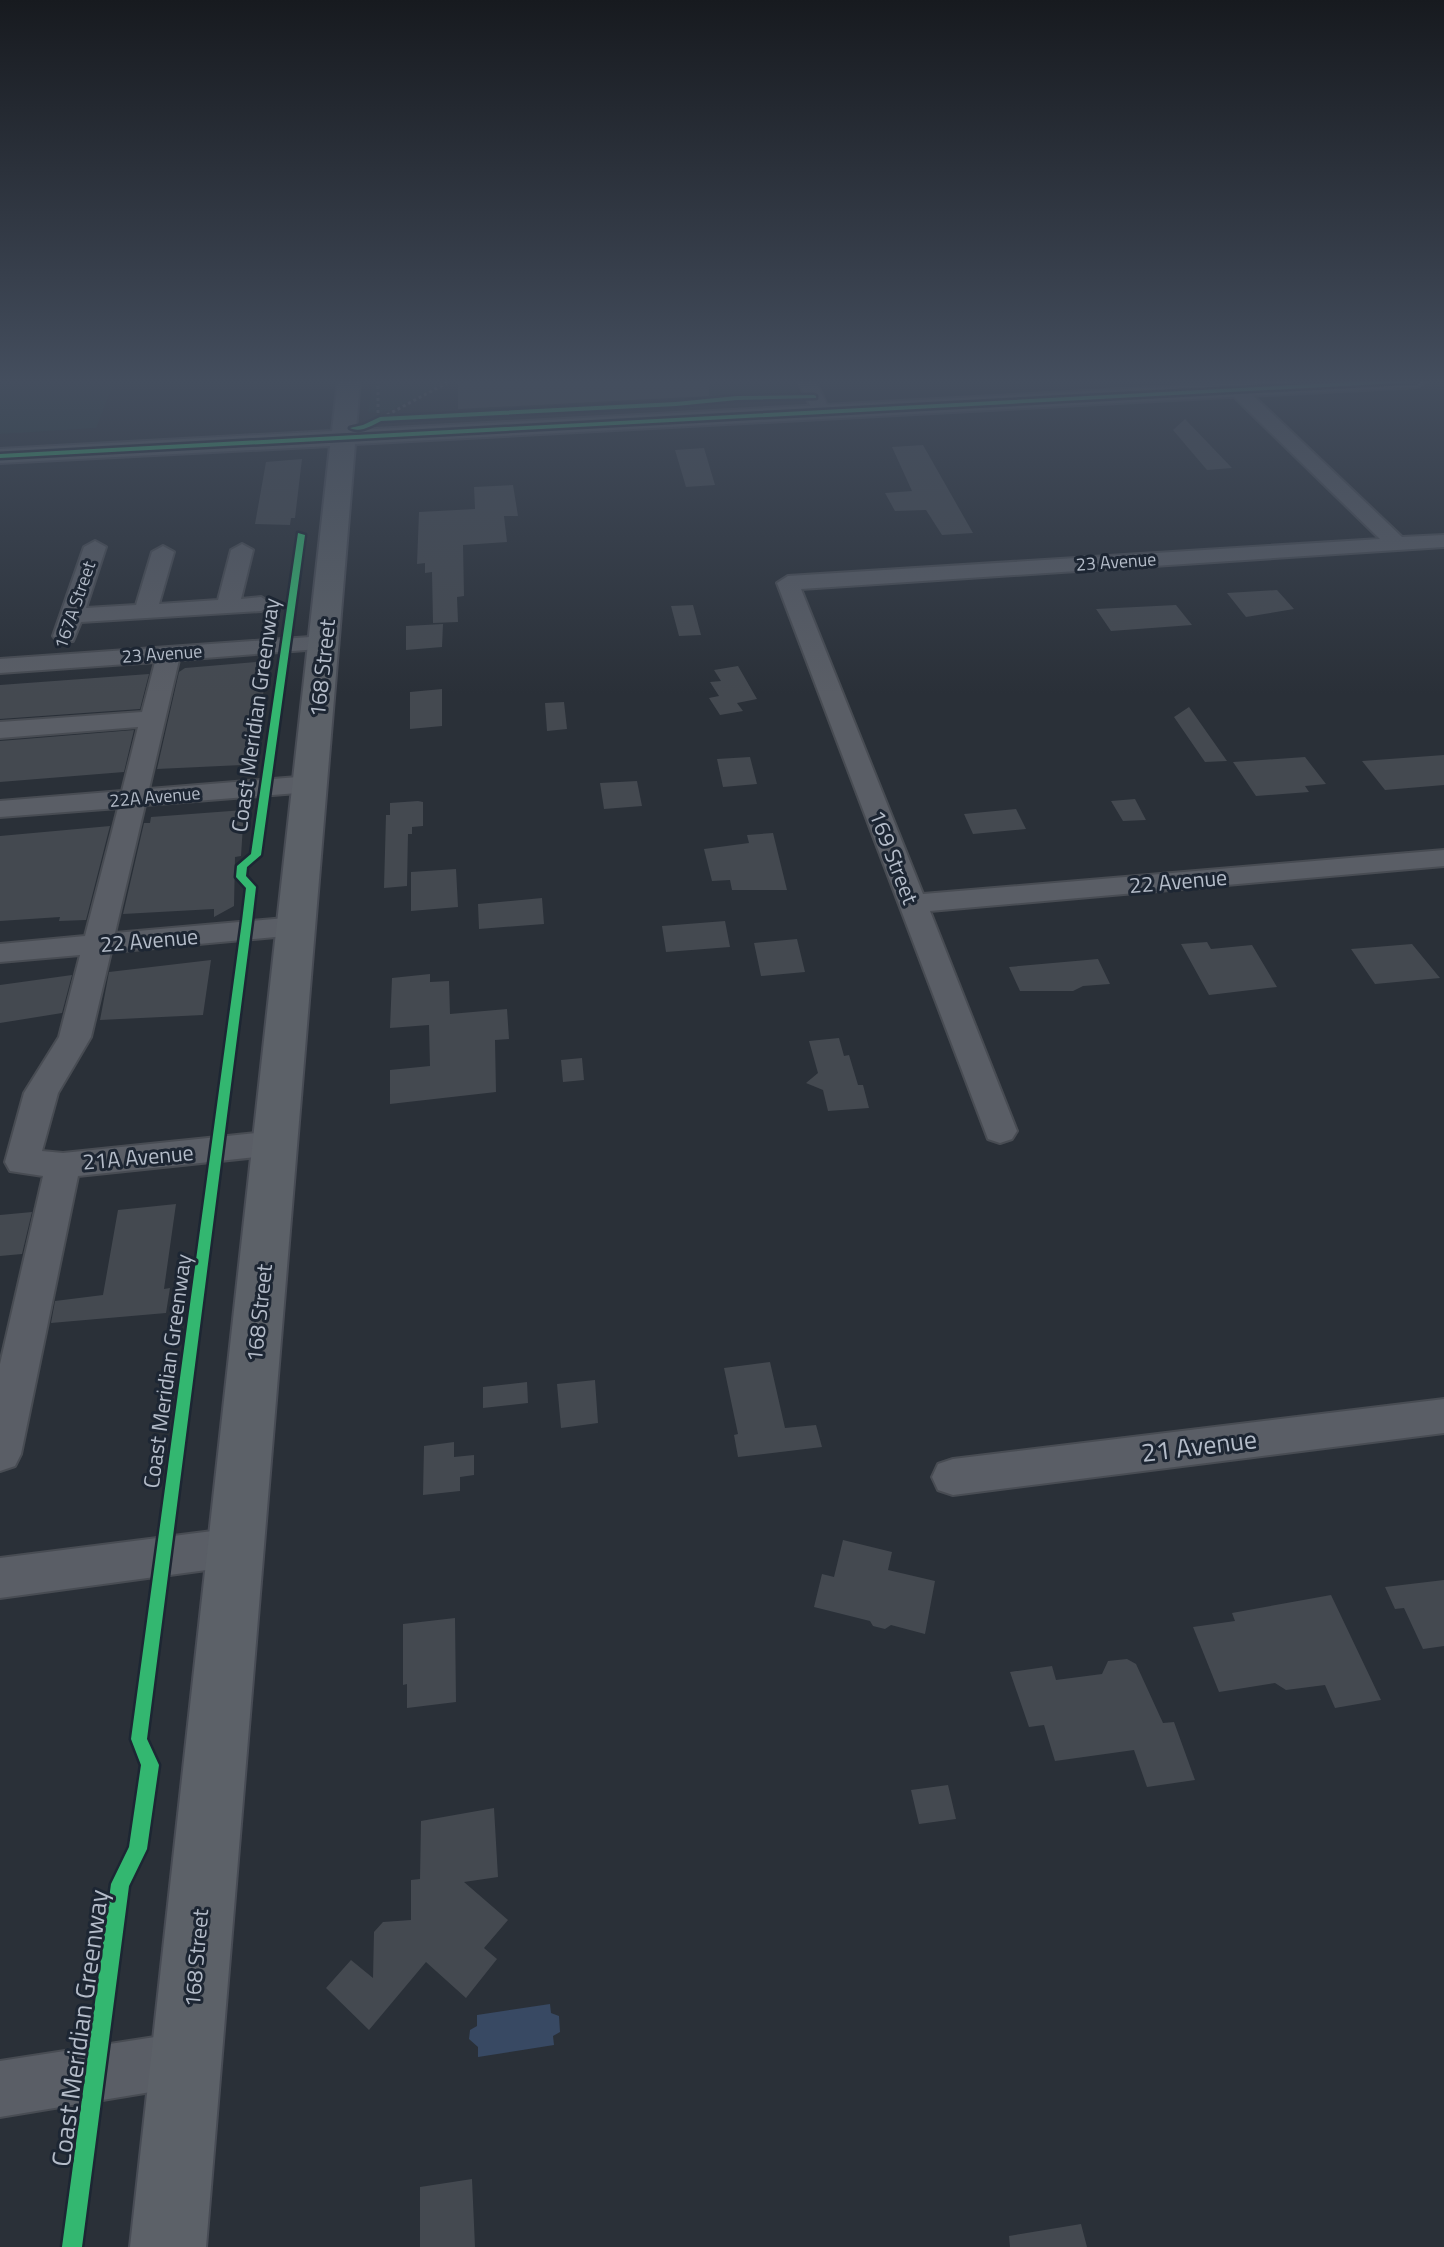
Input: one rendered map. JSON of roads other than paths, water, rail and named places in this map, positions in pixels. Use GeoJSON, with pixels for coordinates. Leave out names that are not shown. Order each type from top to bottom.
{"type":"FeatureCollection","features":[{"type":"Feature","properties":{"kind":"main road","name":"168 Street"},"geometry":{"type":"LineString","coordinates":[[168,2247],[339,485]]}},
{"type":"Feature","properties":{"kind":"street"},"geometry":{"type":"LineString","coordinates":[[1336,485],[1397,544]]}},
{"type":"Feature","properties":{"kind":"street","name":"23 Avenue"},"geometry":{"type":"LineString","coordinates":[[788,583],[1444,541]]}},
{"type":"Feature","properties":{"kind":"street","name":"167A Street"},"geometry":{"type":"LineString","coordinates":[[55,662],[95,547]]}},
{"type":"Feature","properties":{"kind":"street"},"geometry":{"type":"LineString","coordinates":[[225,606],[233,594],[242,550]]}},
{"type":"Feature","properties":{"kind":"street"},"geometry":{"type":"LineString","coordinates":[[146,611],[163,552]]}},
{"type":"Feature","properties":{"kind":"street","name":"169 Street"},"geometry":{"type":"LineString","coordinates":[[788,583],[1000,1131]]}},
{"type":"Feature","properties":{"kind":"street"},"geometry":{"type":"LineString","coordinates":[[72,616],[261,604]]}},
{"type":"Feature","properties":{"kind":"street","name":"23 Avenue"},"geometry":{"type":"LineString","coordinates":[[0,666],[324,643]]}},
{"type":"Feature","properties":{"kind":"street"},"geometry":{"type":"LineString","coordinates":[[11,1161],[41,1093],[75,1037],[169,654]]}},
{"type":"Feature","properties":{"kind":"street"},"geometry":{"type":"LineString","coordinates":[[0,730],[152,719]]}},
{"type":"Feature","properties":{"kind":"street","name":"22A Avenue"},"geometry":{"type":"LineString","coordinates":[[0,809],[310,784]]}},
{"type":"Feature","properties":{"kind":"street","name":"22 Avenue"},"geometry":{"type":"LineString","coordinates":[[912,904],[1444,858]]}},
{"type":"Feature","properties":{"kind":"street","name":"22 Avenue"},"geometry":{"type":"LineString","coordinates":[[0,953],[297,926]]}},
{"type":"Feature","properties":{"kind":"street","name":"21A Avenue"},"geometry":{"type":"LineString","coordinates":[[11,1161],[63,1165],[276,1143]]}},
{"type":"Feature","properties":{"kind":"street"},"geometry":{"type":"LineString","coordinates":[[0,1454],[14,1319],[63,1165]]}},
{"type":"Feature","properties":{"kind":"street","name":"21 Avenue"},"geometry":{"type":"LineString","coordinates":[[953,1477],[1444,1416]]}},
{"type":"Feature","properties":{"kind":"street"},"geometry":{"type":"LineString","coordinates":[[0,1578],[236,1547]]}},
{"type":"Feature","properties":{"kind":"street"},"geometry":{"type":"LineString","coordinates":[[0,2089],[187,2059]]}},
{"type":"Feature","properties":{"kind":"water"},"geometry":{"type":"Polygon","coordinates":[[[550,2004],[551,2013],[559,2016],[560,2032],[553,2036],[554,2045],[478,2057],[478,2047],[469,2039],[470,2030],[477,2026],[477,2015],[550,2004]]]}}]}
